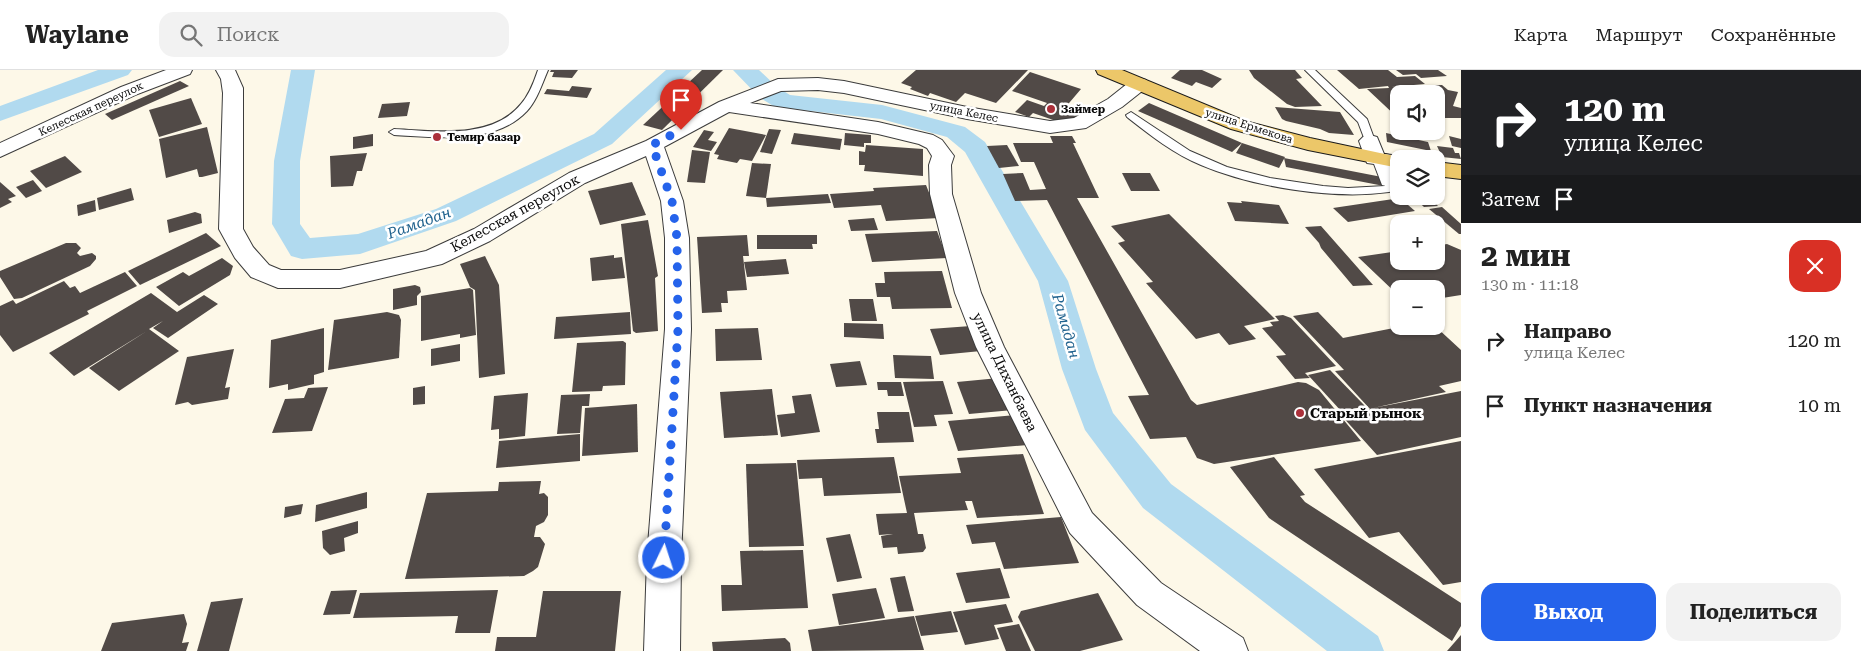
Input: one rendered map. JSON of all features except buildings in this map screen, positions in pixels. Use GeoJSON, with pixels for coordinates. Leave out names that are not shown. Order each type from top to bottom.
{"type":"FeatureCollection","features":[{"type":"Feature","properties":{"kind":"main road","name":"улица Ермекова"},"geometry":{"type":"LineString","coordinates":[[1105,70],[1238,125],[1308,144],[1384,160]]}},
{"type":"Feature","properties":{"kind":"main road"},"geometry":{"type":"LineString","coordinates":[[1445,170],[1461,172]]}},
{"type":"Feature","properties":{"kind":"street","name":"Келесская переулок"},"geometry":{"type":"LineString","coordinates":[[0,151],[128,91],[183,70]]}},
{"type":"Feature","properties":{"kind":"street","name":"Келесская переулок"},"geometry":{"type":"LineString","coordinates":[[225,70],[231,76],[234,89],[232,108],[231,229],[244,252],[260,271],[278,279],[340,278],[433,258],[482,234],[576,178],[652,145]]}},
{"type":"Feature","properties":{"kind":"street","name":"улица Келес"},"geometry":{"type":"LineString","coordinates":[[726,106],[778,85],[794,83],[835,86],[977,115],[1050,127],[1079,124],[1115,103],[1139,84]]}},
{"type":"Feature","properties":{"kind":"street"},"geometry":{"type":"LineString","coordinates":[[1115,103],[1131,115]]}},
{"type":"Feature","properties":{"kind":"street"},"geometry":{"type":"LineString","coordinates":[[662,651],[664,558],[678,329],[677,238],[672,201],[652,145],[726,106]]}},
{"type":"Feature","properties":{"kind":"street","name":"улица Диханбаева"},"geometry":{"type":"LineString","coordinates":[[726,106],[878,128],[926,139],[935,144],[943,156],[940,165],[941,194],[968,293],[990,347],[1081,523],[1149,594],[1230,651]]}},
{"type":"Feature","properties":{"kind":"lane"},"geometry":{"type":"LineString","coordinates":[[394,132],[451,133],[487,130],[503,125],[522,110],[543,70]]}},
{"type":"Feature","properties":{"kind":"lane"},"geometry":{"type":"LineString","coordinates":[[1131,115],[1203,162],[1228,172],[1280,182],[1348,191],[1389,189],[1392,184],[1384,160],[1363,121],[1310,70]]}},
{"type":"Feature","properties":{"kind":"waterway","name":"Рамадан"},"geometry":{"type":"LineString","coordinates":[[0,114],[120,70]]}},
{"type":"Feature","properties":{"kind":"waterway","name":"Рамадан"},"geometry":{"type":"LineString","coordinates":[[303,70],[287,161],[286,224],[302,249],[360,244],[446,215],[603,139],[680,70]]}},
{"type":"Feature","properties":{"kind":"waterway","name":"Рамадан"},"geometry":{"type":"LineString","coordinates":[[745,70],[768,92],[784,102],[882,112],[956,132],[976,148],[1053,281],[1079,369],[1098,420],[1157,496],[1362,651]]}},
{"type":"Feature","properties":{"kind":"place","name":"Займер"},"geometry":{"type":"Point","coordinates":[1051,109]}},
{"type":"Feature","properties":{"kind":"place","name":"Темир базар"},"geometry":{"type":"Point","coordinates":[437,137]}},
{"type":"Feature","properties":{"kind":"place","name":"Старый рынок"},"geometry":{"type":"Point","coordinates":[1300,413]}},
{"type":"Feature","properties":{"kind":"route"},"geometry":{"type":"LineString","coordinates":[[664,558],[678,329],[677,238],[672,201],[652,145],[681,130]]}}]}
